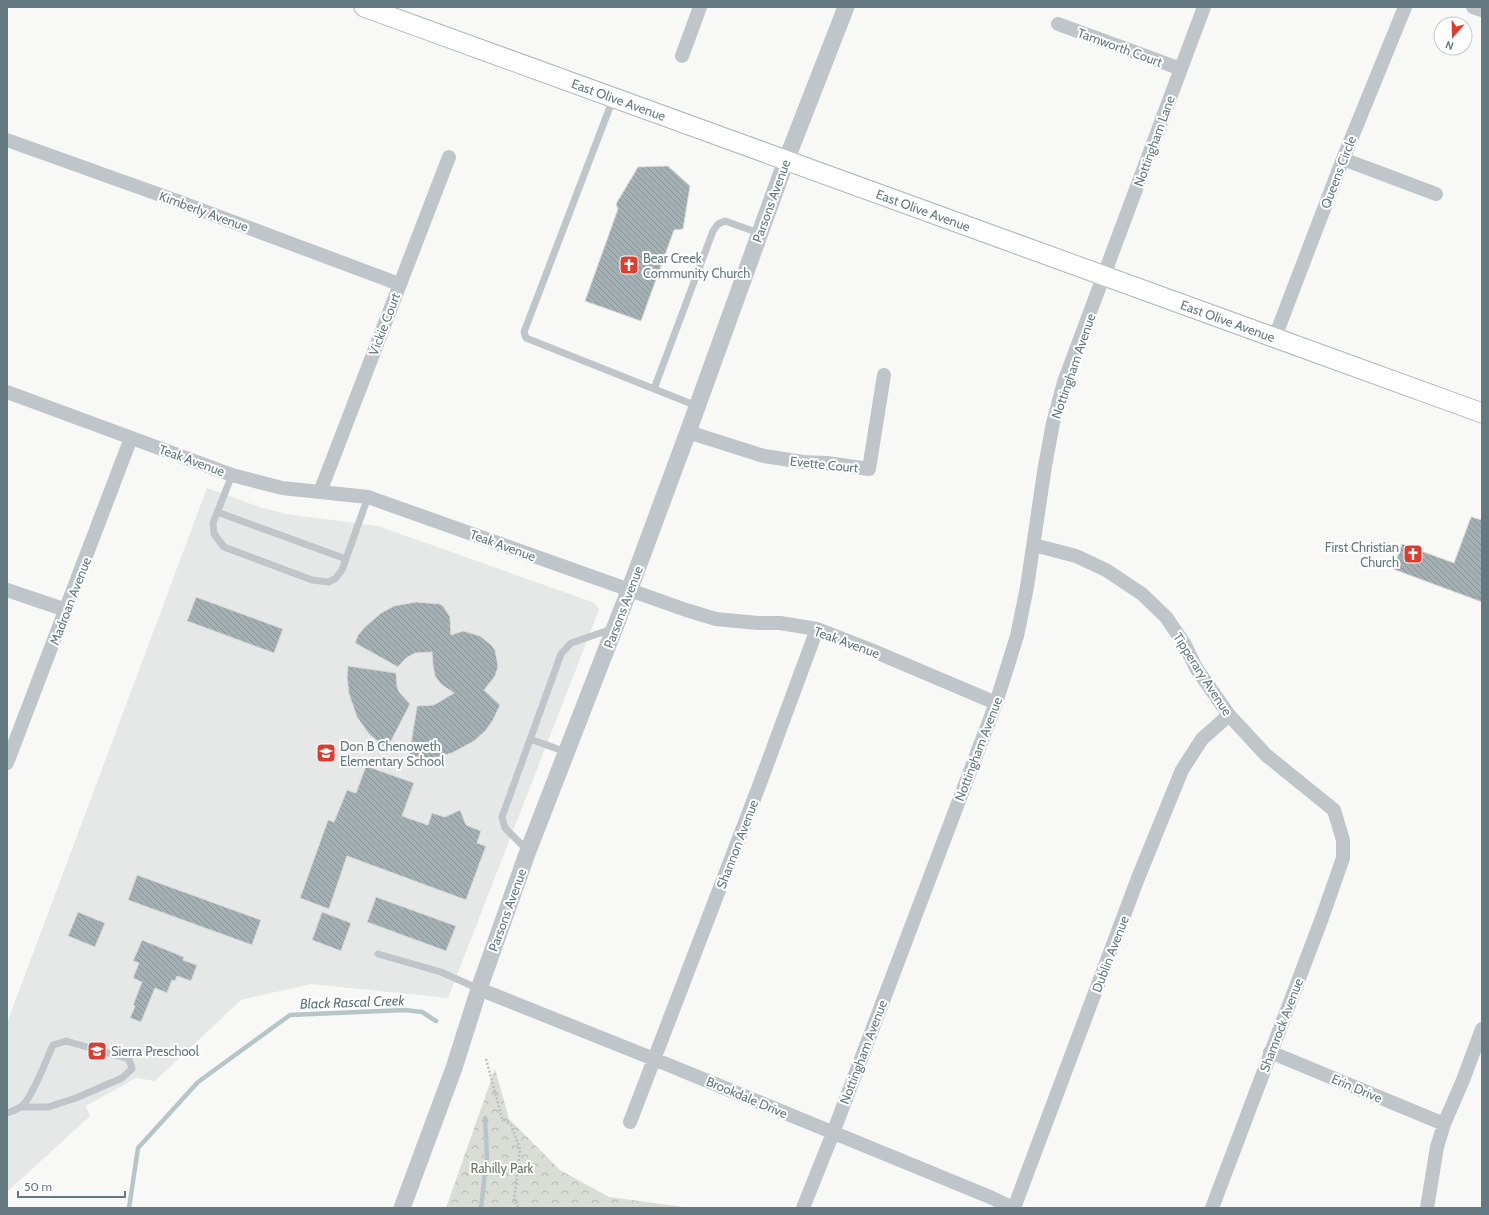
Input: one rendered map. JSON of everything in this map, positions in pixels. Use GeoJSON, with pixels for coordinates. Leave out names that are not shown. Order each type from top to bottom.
{"type":"FeatureCollection","features":[{"type":"Feature","properties":{"kind":"main road","name":"East Olive Avenue"},"geometry":{"type":"LineString","coordinates":[[364,7],[1482,413]]}},
{"type":"Feature","properties":{"kind":"street"},"geometry":{"type":"LineString","coordinates":[[682,56],[700,7]]}},
{"type":"Feature","properties":{"kind":"street","name":"Parsons Avenue"},"geometry":{"type":"LineString","coordinates":[[402,1208],[454,1068],[479,989],[528,851],[629,591],[698,406],[786,161],[846,7]]}},
{"type":"Feature","properties":{"kind":"street","name":"Nottingham Lane"},"geometry":{"type":"LineString","coordinates":[[1104,276],[1204,7]]}},
{"type":"Feature","properties":{"kind":"street","name":"Queens Circle"},"geometry":{"type":"LineString","coordinates":[[1275,337],[1343,159],[1405,7]]}},
{"type":"Feature","properties":{"kind":"street"},"geometry":{"type":"LineString","coordinates":[[1472,7],[1482,10]]}},
{"type":"Feature","properties":{"kind":"street","name":"Tamworth Court"},"geometry":{"type":"LineString","coordinates":[[1058,24],[1181,69]]}},
{"type":"Feature","properties":{"kind":"street","name":"Kimberly Avenue"},"geometry":{"type":"LineString","coordinates":[[7,140],[180,202],[399,284]]}},
{"type":"Feature","properties":{"kind":"street","name":"Vickie Court"},"geometry":{"type":"LineString","coordinates":[[320,492],[449,157]]}},
{"type":"Feature","properties":{"kind":"street"},"geometry":{"type":"LineString","coordinates":[[1343,159],[1436,194]]}},
{"type":"Feature","properties":{"kind":"street","name":"Nottingham Avenue"},"geometry":{"type":"LineString","coordinates":[[803,1208],[833,1133],[996,703],[1017,636],[1034,545],[1045,466],[1055,416],[1064,382],[1104,276]]}},
{"type":"Feature","properties":{"kind":"street","name":"Evette Court"},"geometry":{"type":"LineString","coordinates":[[688,432],[764,456],[869,469],[884,375]]}},
{"type":"Feature","properties":{"kind":"street","name":"Teak Avenue"},"geometry":{"type":"LineString","coordinates":[[7,392],[232,475],[282,488],[368,497],[629,591],[716,619],[758,623],[780,623],[817,629],[871,650],[996,703]]}},
{"type":"Feature","properties":{"kind":"street","name":"Madroan Avenue"},"geometry":{"type":"LineString","coordinates":[[8,761],[131,438]]}},
{"type":"Feature","properties":{"kind":"street","name":"Tipperary Avenue"},"geometry":{"type":"LineString","coordinates":[[1034,545],[1082,559],[1106,570],[1142,594],[1166,617],[1185,645],[1196,668],[1229,715],[1266,754],[1334,810],[1343,840]]}},
{"type":"Feature","properties":{"kind":"street"},"geometry":{"type":"LineString","coordinates":[[7,590],[66,610]]}},
{"type":"Feature","properties":{"kind":"street","name":"Shannon Avenue"},"geometry":{"type":"LineString","coordinates":[[630,1122],[760,786],[817,629]]}},
{"type":"Feature","properties":{"kind":"street","name":"Dublin Avenue"},"geometry":{"type":"LineString","coordinates":[[1014,1208],[1135,886],[1182,770],[1202,739],[1229,715]]}},
{"type":"Feature","properties":{"kind":"street","name":"Shamrock Avenue"},"geometry":{"type":"LineString","coordinates":[[1212,1208],[1322,918],[1343,858],[1343,840]]}},
{"type":"Feature","properties":{"kind":"street","name":"Brookdale Drive"},"geometry":{"type":"LineString","coordinates":[[479,989],[654,1059],[1014,1208]]}},
{"type":"Feature","properties":{"kind":"street"},"geometry":{"type":"LineString","coordinates":[[1427,1208],[1437,1147],[1444,1124],[1463,1080],[1482,1029]]}},
{"type":"Feature","properties":{"kind":"street","name":"Erin Drive"},"geometry":{"type":"LineString","coordinates":[[1270,1052],[1444,1124]]}},
{"type":"Feature","properties":{"kind":"lane"},"geometry":{"type":"LineString","coordinates":[[613,98],[524,332],[526,338],[698,406]]}},
{"type":"Feature","properties":{"kind":"lane"},"geometry":{"type":"LineString","coordinates":[[654,389],[713,231],[718,224],[725,221],[760,233]]}},
{"type":"Feature","properties":{"kind":"lane"},"geometry":{"type":"LineString","coordinates":[[232,475],[213,523],[214,534],[224,547],[312,580],[329,582],[336,578],[342,570],[368,497]]}},
{"type":"Feature","properties":{"kind":"lane"},"geometry":{"type":"LineString","coordinates":[[217,512],[346,559]]}},
{"type":"Feature","properties":{"kind":"lane"},"geometry":{"type":"LineString","coordinates":[[528,851],[505,828],[502,817],[561,654],[571,643],[614,629]]}},
{"type":"Feature","properties":{"kind":"lane"},"geometry":{"type":"LineString","coordinates":[[530,739],[567,752]]}},
{"type":"Feature","properties":{"kind":"lane"},"geometry":{"type":"LineString","coordinates":[[378,954],[441,972],[479,989]]}},
{"type":"Feature","properties":{"kind":"lane"},"geometry":{"type":"LineString","coordinates":[[7,1113],[24,1105],[53,1045],[66,1041],[129,1059],[132,1069],[122,1078],[76,1098],[48,1107],[20,1107]]}},
{"type":"Feature","properties":{"kind":"path"},"geometry":{"type":"LineString","coordinates":[[486,1060],[502,1118],[511,1125],[520,1149],[514,1200],[519,1208]]}},
{"type":"Feature","properties":{"kind":"shaded area","name":"Don B Chenoweth Elementary School"},"geometry":{"type":"Polygon","coordinates":[[[207,488],[262,508],[286,514],[378,526],[595,603],[599,610],[448,998],[311,984],[241,1000],[155,1081],[136,1078],[86,1106],[90,1116],[7,1192],[7,1023],[207,488]]]}},
{"type":"Feature","properties":{"kind":"green space","name":"Rahilly Park"},"geometry":{"type":"Polygon","coordinates":[[[495,1069],[509,1119],[560,1170],[609,1197],[691,1208],[446,1208],[495,1069]]]}},
{"type":"Feature","properties":{"kind":"building","name":"Bear Creek Community Church"},"geometry":{"type":"Polygon","coordinates":[[[668,166],[690,186],[683,229],[674,230],[641,321],[585,301],[618,209],[616,204],[638,167],[668,166]]]}},
{"type":"Feature","properties":{"kind":"building","name":"First Christian Church"},"geometry":{"type":"Polygon","coordinates":[[[1471,517],[1482,520],[1482,602],[1393,569],[1402,544],[1454,563],[1471,517]]]}},
{"type":"Feature","properties":{"kind":"building"},"geometry":{"type":"Polygon","coordinates":[[[196,597],[283,629],[274,653],[187,621],[196,597]]]}},
{"type":"Feature","properties":{"kind":"building"},"geometry":{"type":"Polygon","coordinates":[[[416,602],[440,604],[443,606],[450,617],[451,635],[463,631],[480,636],[495,650],[498,667],[495,676],[484,690],[500,705],[493,720],[486,730],[474,741],[452,753],[437,757],[425,758],[409,756],[417,706],[434,705],[454,693],[441,684],[435,676],[432,652],[415,653],[406,658],[398,667],[355,643],[358,635],[381,613],[394,606],[416,602]]]}},
{"type":"Feature","properties":{"kind":"building"},"geometry":{"type":"Polygon","coordinates":[[[348,666],[396,673],[399,692],[410,704],[387,749],[369,734],[357,717],[349,694],[347,677],[348,666]]]}},
{"type":"Feature","properties":{"kind":"building"},"geometry":{"type":"Polygon","coordinates":[[[366,766],[414,783],[402,816],[428,825],[432,813],[445,817],[460,810],[466,825],[481,831],[477,843],[486,846],[466,900],[347,856],[329,909],[300,898],[328,820],[334,822],[347,790],[356,793],[366,766]]]}},
{"type":"Feature","properties":{"kind":"building"},"geometry":{"type":"Polygon","coordinates":[[[137,875],[261,920],[252,945],[128,900],[137,875]]]}},
{"type":"Feature","properties":{"kind":"building"},"geometry":{"type":"Polygon","coordinates":[[[376,897],[456,926],[446,951],[367,922],[376,897]]]}},
{"type":"Feature","properties":{"kind":"building"},"geometry":{"type":"Polygon","coordinates":[[[78,912],[105,923],[95,947],[68,936],[78,912]]]}},
{"type":"Feature","properties":{"kind":"building"},"geometry":{"type":"Polygon","coordinates":[[[322,912],[351,923],[341,951],[312,940],[322,912]]]}},
{"type":"Feature","properties":{"kind":"building"},"geometry":{"type":"Polygon","coordinates":[[[142,940],[184,957],[183,960],[197,965],[191,981],[177,976],[175,981],[172,980],[167,993],[155,988],[141,1022],[130,1018],[135,1006],[133,1005],[142,982],[133,978],[139,963],[133,961],[142,940]]]}},
{"type":"Feature","properties":{"kind":"waterway","name":"Black Rascal Creek"},"geometry":{"type":"LineString","coordinates":[[129,1208],[138,1148],[198,1082],[290,1015],[405,1010],[422,1012],[436,1021]]}},
{"type":"Feature","properties":{"kind":"waterway","name":"Black Rascal Creek"},"geometry":{"type":"LineString","coordinates":[[481,1208],[487,1156],[485,1118]]}},
{"type":"Feature","properties":{"kind":"place","name":"Bear Creek Community Church"},"geometry":{"type":"Point","coordinates":[629,265]}},
{"type":"Feature","properties":{"kind":"place","name":"First Christian Church"},"geometry":{"type":"Point","coordinates":[1413,554]}},
{"type":"Feature","properties":{"kind":"place","name":"Don B Chenoweth Elementary School"},"geometry":{"type":"Point","coordinates":[326,753]}},
{"type":"Feature","properties":{"kind":"place","name":"Sierra Preschool"},"geometry":{"type":"Point","coordinates":[97,1051]}}]}
